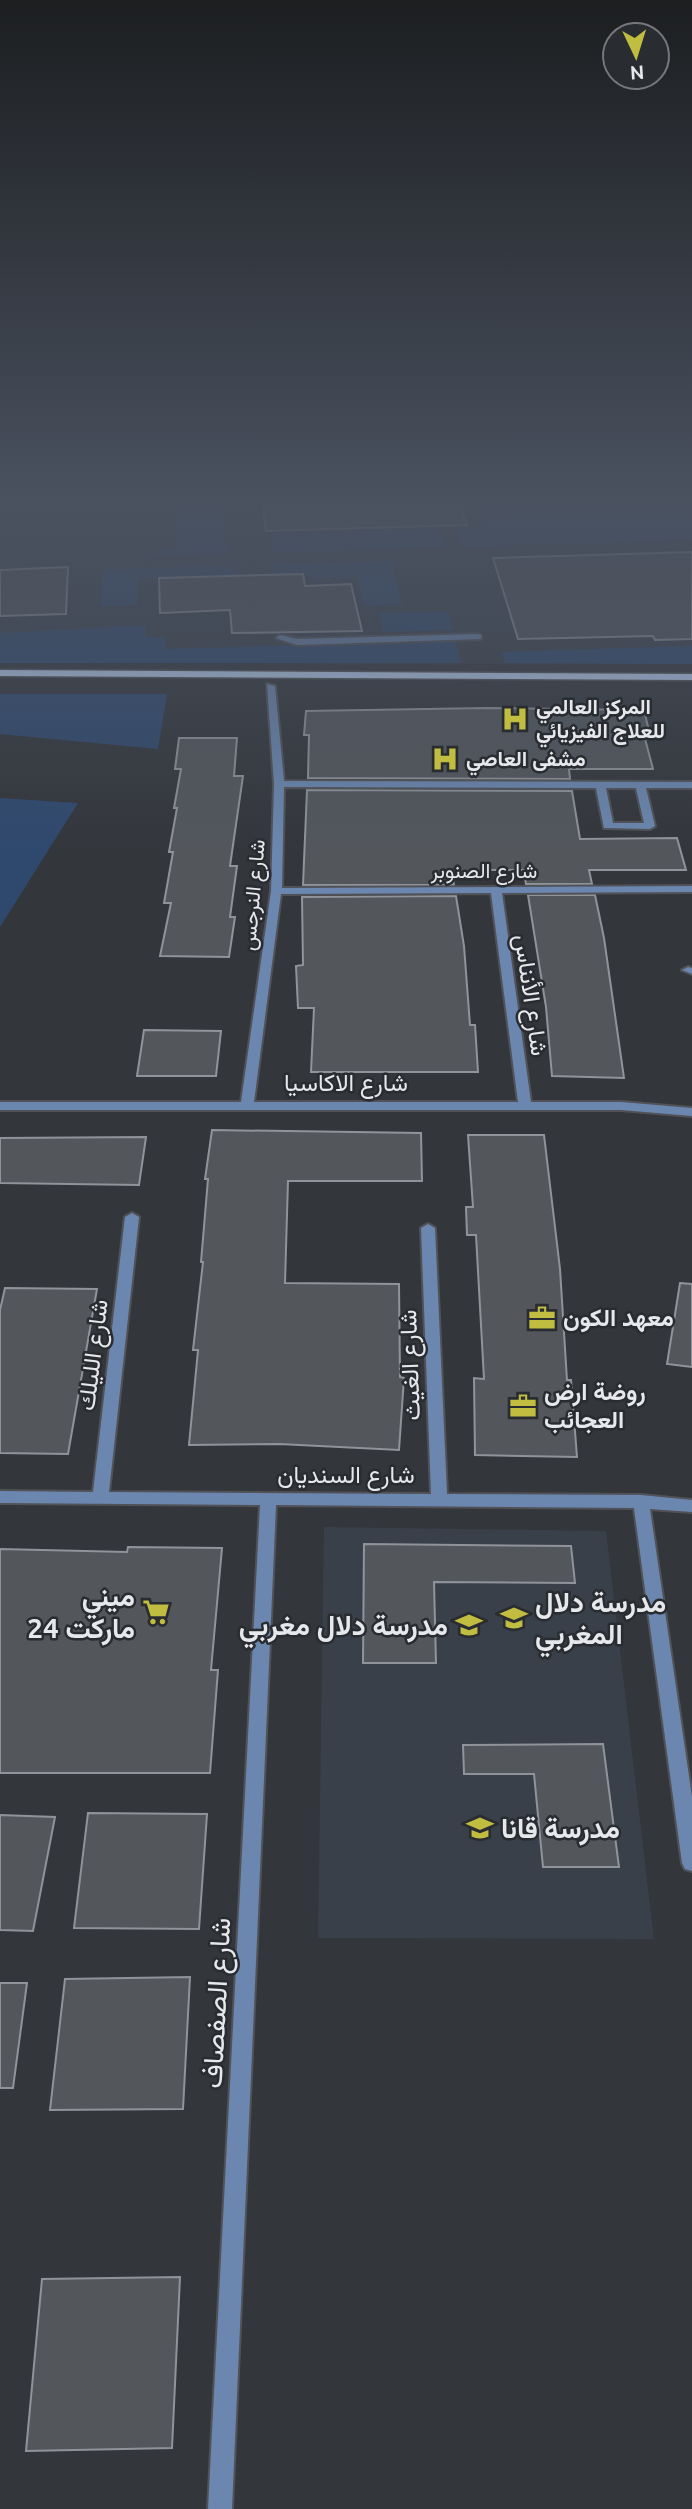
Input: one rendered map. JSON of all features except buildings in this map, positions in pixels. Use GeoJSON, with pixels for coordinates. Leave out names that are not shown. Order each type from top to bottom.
{"type":"FeatureCollection","features":[{"type":"Feature","properties":{"kind":"main road"},"geometry":{"type":"LineString","coordinates":[[0,673],[692,677]]}},
{"type":"Feature","properties":{"kind":"main road"},"geometry":{"type":"LineString","coordinates":[[0,685],[692,688]]}},
{"type":"Feature","properties":{"kind":"street"},"geometry":{"type":"LineString","coordinates":[[280,638],[297,642],[478,637]]}},
{"type":"Feature","properties":{"kind":"street","name":"شارع النرجس"},"geometry":{"type":"LineString","coordinates":[[247,1106],[276,891],[279,784],[270,686]]}},
{"type":"Feature","properties":{"kind":"street"},"geometry":{"type":"LineString","coordinates":[[279,784],[692,785]]}},
{"type":"Feature","properties":{"kind":"street"},"geometry":{"type":"LineString","coordinates":[[600,785],[608,825],[650,826],[640,786]]}},
{"type":"Feature","properties":{"kind":"street","name":"شارع الصنوبر"},"geometry":{"type":"LineString","coordinates":[[276,891],[692,889]]}},
{"type":"Feature","properties":{"kind":"street","name":"شارع الأنناس"},"geometry":{"type":"LineString","coordinates":[[496,890],[525,1106]]}},
{"type":"Feature","properties":{"kind":"street","name":"شارع الاكاسيا"},"geometry":{"type":"LineString","coordinates":[[0,1106],[525,1106],[621,1107],[692,1112]]}},
{"type":"Feature","properties":{"kind":"street","name":"شارع الليلك"},"geometry":{"type":"LineString","coordinates":[[100,1498],[132,1217]]}},
{"type":"Feature","properties":{"kind":"street","name":"شارع الغيث"},"geometry":{"type":"LineString","coordinates":[[428,1228],[439,1500]]}},
{"type":"Feature","properties":{"kind":"street","name":"شارع السنديان"},"geometry":{"type":"LineString","coordinates":[[0,1497],[641,1501],[692,1506]]}},
{"type":"Feature","properties":{"kind":"street","name":"شارع الصفصاف"},"geometry":{"type":"LineString","coordinates":[[219,2509],[268,1499]]}},
{"type":"Feature","properties":{"kind":"street"},"geometry":{"type":"LineString","coordinates":[[641,1501],[692,1863]]}},
{"type":"Feature","properties":{"kind":"shaded area"},"geometry":{"type":"Polygon","coordinates":[[[0,616],[692,616],[692,664],[0,663],[0,616]]]}},
{"type":"Feature","properties":{"kind":"shaded area"},"geometry":{"type":"Polygon","coordinates":[[[380,616],[449,616],[453,630],[383,632],[380,616]]]}},
{"type":"Feature","properties":{"kind":"shaded area"},"geometry":{"type":"Polygon","coordinates":[[[145,625],[146,637],[166,637],[165,649],[455,641],[461,663],[0,663],[0,633],[145,625]]]}},
{"type":"Feature","properties":{"kind":"shaded area"},"geometry":{"type":"Polygon","coordinates":[[[692,646],[692,664],[505,663],[501,652],[692,646]]]}},
{"type":"Feature","properties":{"kind":"shaded area"},"geometry":{"type":"Polygon","coordinates":[[[0,694],[167,694],[158,749],[0,734],[0,694]]]}},
{"type":"Feature","properties":{"kind":"shaded area"},"geometry":{"type":"Polygon","coordinates":[[[0,798],[78,803],[0,927],[0,798]]]}},
{"type":"Feature","properties":{"kind":"shaded area"},"geometry":{"type":"Polygon","coordinates":[[[324,1527],[606,1531],[654,1939],[318,1938],[324,1527]]]}},
{"type":"Feature","properties":{"kind":"place","name":"المركز العالمي للعلاج الفيزيائي"},"geometry":{"type":"Point","coordinates":[515,719]}},
{"type":"Feature","properties":{"kind":"place","name":"مشفى العاصي"},"geometry":{"type":"Point","coordinates":[445,759]}},
{"type":"Feature","properties":{"kind":"place","name":"معهد الكون"},"geometry":{"type":"Point","coordinates":[542,1318]}},
{"type":"Feature","properties":{"kind":"place","name":"روضة ارض العجائب"},"geometry":{"type":"Point","coordinates":[523,1406]}},
{"type":"Feature","properties":{"kind":"place","name":"ميني ماركت 24"},"geometry":{"type":"Point","coordinates":[156,1612]}},
{"type":"Feature","properties":{"kind":"place","name":"مدرسة دلال المغربي"},"geometry":{"type":"Point","coordinates":[514,1618]}},
{"type":"Feature","properties":{"kind":"place","name":"مدرسة دلال مغربي"},"geometry":{"type":"Point","coordinates":[469,1625]}},
{"type":"Feature","properties":{"kind":"place","name":"مدرسة قانا"},"geometry":{"type":"Point","coordinates":[480,1828]}}]}
